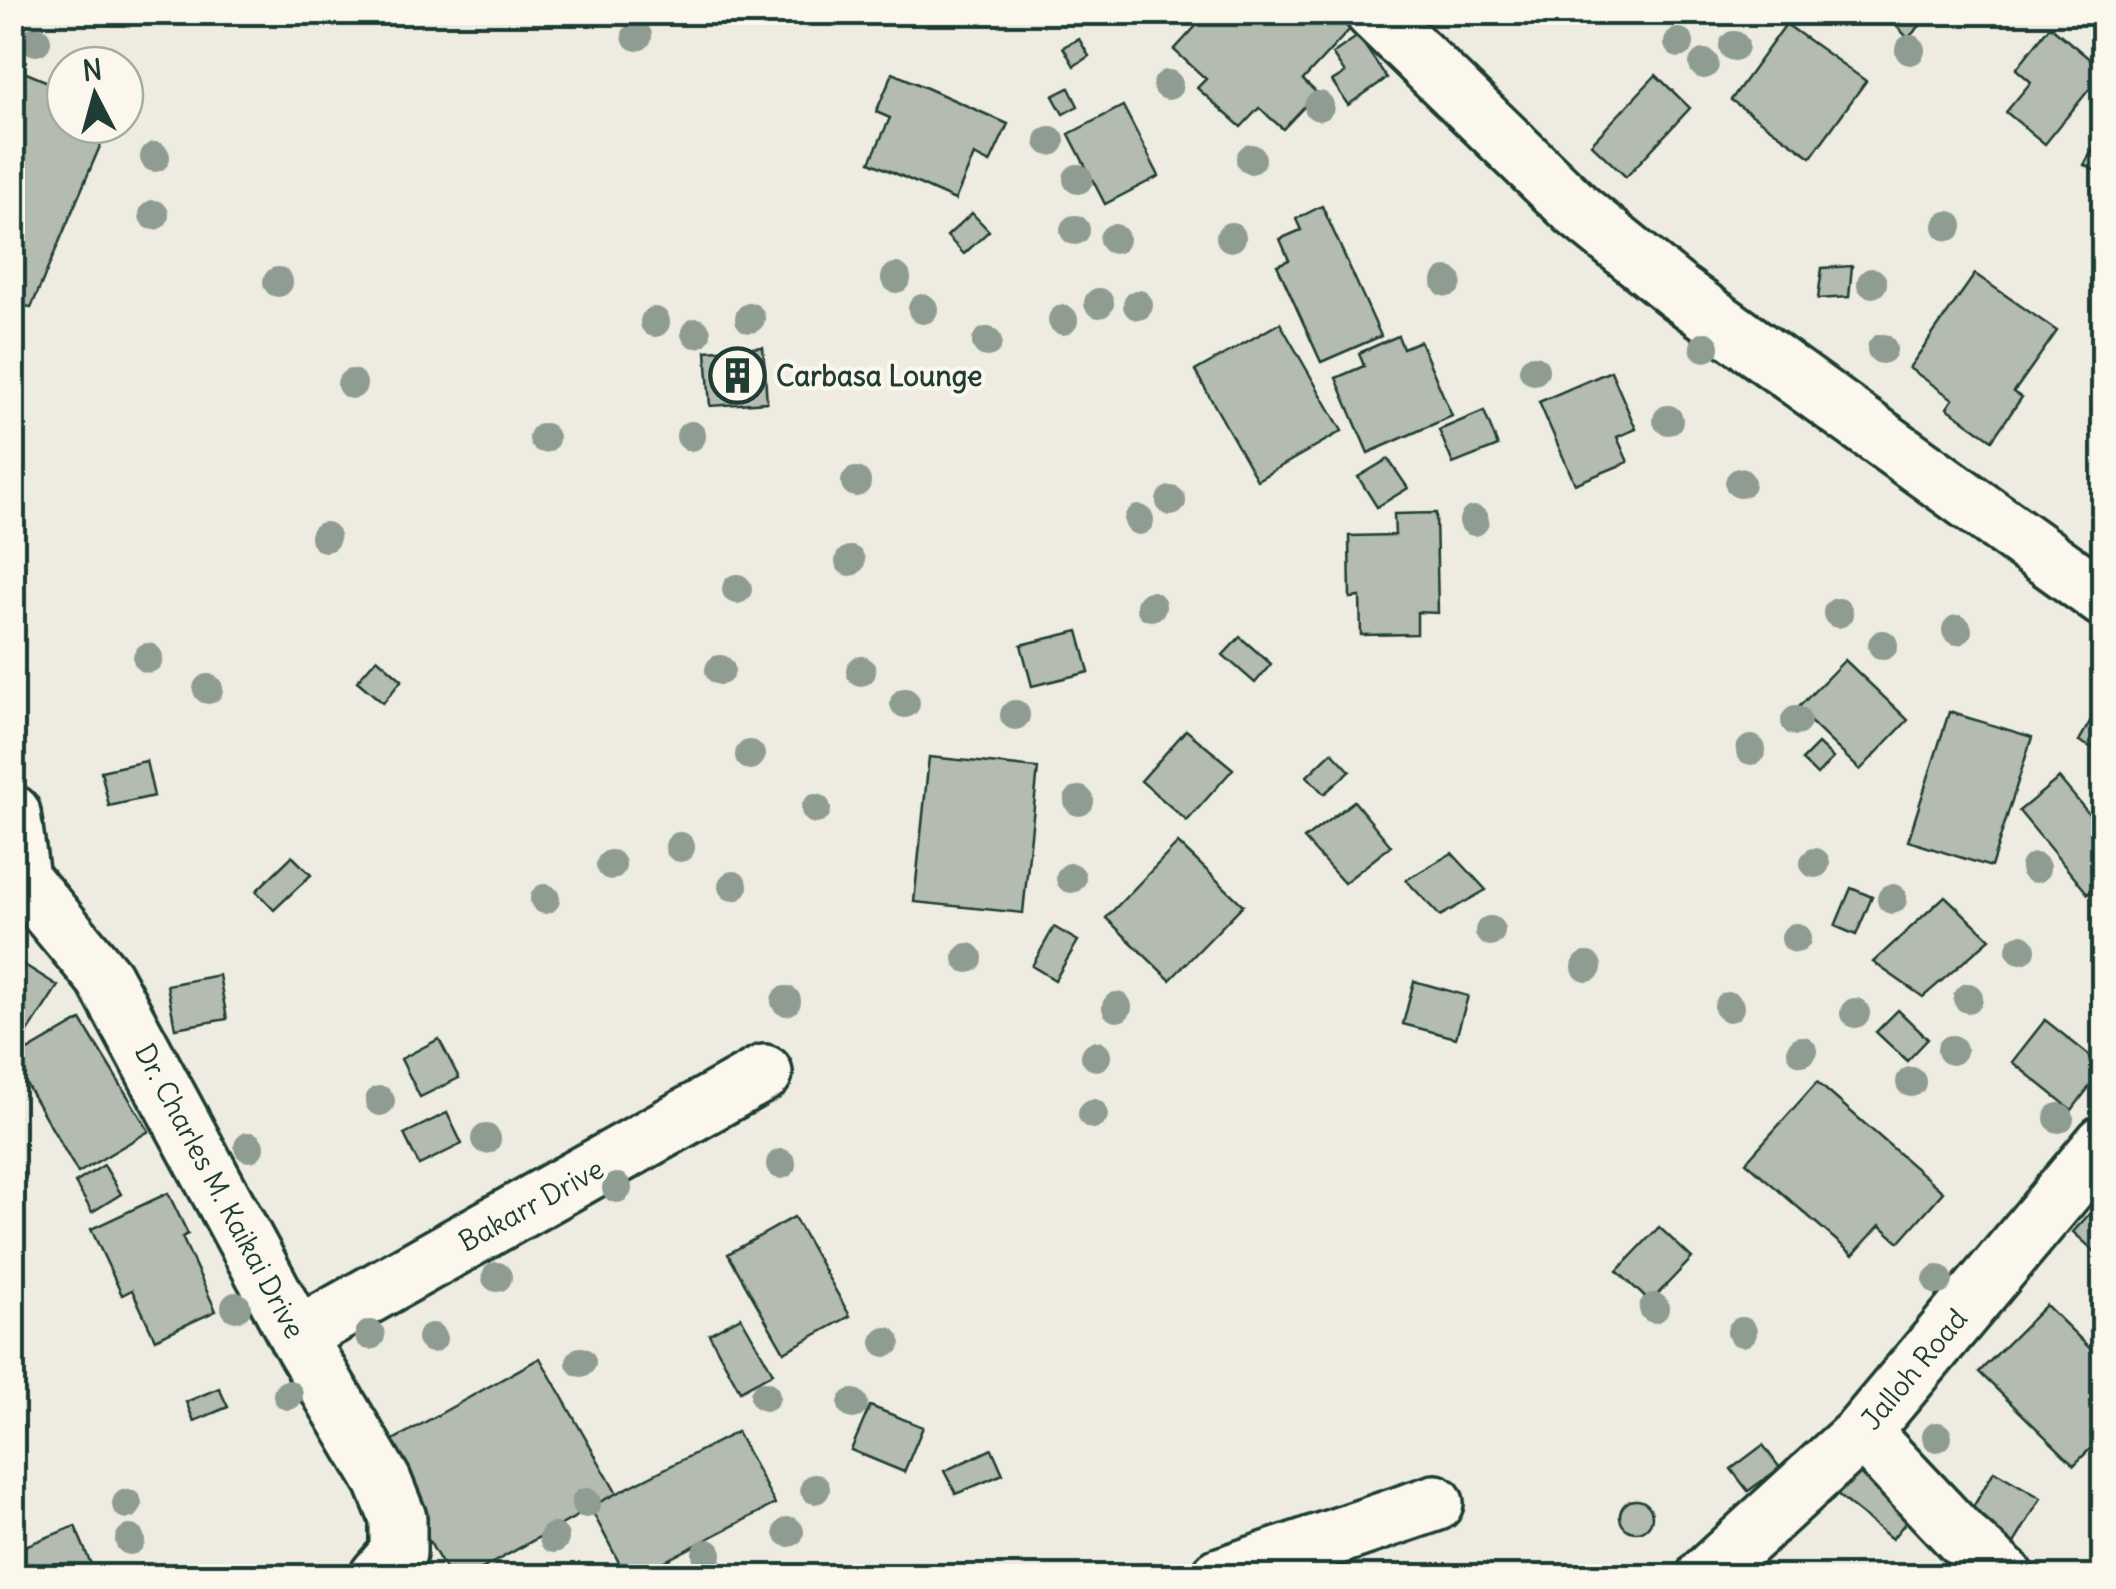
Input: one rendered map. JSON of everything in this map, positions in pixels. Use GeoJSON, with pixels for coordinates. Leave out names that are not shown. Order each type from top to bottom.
{"type":"FeatureCollection","features":[{"type":"Feature","properties":{"kind":"street"},"geometry":{"type":"LineString","coordinates":[[1373,12],[1577,210],[1678,292],[2104,599]]}},
{"type":"Feature","properties":{"kind":"street","name":"Dr. Charles M. Kaikai Drive"},"geometry":{"type":"LineString","coordinates":[[12,813],[17,883],[104,978],[298,1336],[383,1481],[398,1518],[398,1553],[378,1576]]}},
{"type":"Feature","properties":{"kind":"street","name":"Bakarr Drive"},"geometry":{"type":"LineString","coordinates":[[298,1336],[764,1073]]}},
{"type":"Feature","properties":{"kind":"street","name":"Jalloh Road"},"geometry":{"type":"LineString","coordinates":[[1705,1576],[1862,1432],[2104,1143]]}},
{"type":"Feature","properties":{"kind":"street"},"geometry":{"type":"LineString","coordinates":[[1862,1432],[1960,1537],[2006,1576]]}},
{"type":"Feature","properties":{"kind":"street"},"geometry":{"type":"LineString","coordinates":[[1220,1576],[1434,1503]]}},
{"type":"Feature","properties":{"kind":"building"},"geometry":{"type":"Polygon","coordinates":[[[1209,12],[1331,12],[1350,29],[1303,80],[1317,93],[1283,129],[1259,108],[1241,127],[1197,88],[1206,79],[1174,50],[1209,12]]]}},
{"type":"Feature","properties":{"kind":"building"},"geometry":{"type":"Polygon","coordinates":[[[1891,12],[1934,12],[1908,38],[1887,17],[1891,12]]]}},
{"type":"Feature","properties":{"kind":"building"},"geometry":{"type":"Polygon","coordinates":[[[1786,24],[1866,81],[1811,157],[1731,100],[1786,24]]]}},
{"type":"Feature","properties":{"kind":"building"},"geometry":{"type":"Polygon","coordinates":[[[2050,26],[2104,71],[2045,144],[2006,112],[2031,82],[2016,69],[2050,26]]]}},
{"type":"Feature","properties":{"kind":"building"},"geometry":{"type":"Polygon","coordinates":[[[1358,36],[1387,78],[1348,105],[1332,81],[1345,73],[1332,54],[1358,36]]]}},
{"type":"Feature","properties":{"kind":"building"},"geometry":{"type":"Polygon","coordinates":[[[1079,39],[1089,56],[1074,66],[1063,47],[1079,39]]]}},
{"type":"Feature","properties":{"kind":"building"},"geometry":{"type":"Polygon","coordinates":[[[12,67],[45,81],[45,145],[100,145],[31,308],[12,300],[12,67]]]}},
{"type":"Feature","properties":{"kind":"building"},"geometry":{"type":"Polygon","coordinates":[[[893,73],[1008,124],[990,163],[974,155],[955,200],[870,162],[890,118],[876,112],[893,73]]]}},
{"type":"Feature","properties":{"kind":"building"},"geometry":{"type":"Polygon","coordinates":[[[1656,75],[1690,108],[1626,177],[1591,144],[1656,75]]]}},
{"type":"Feature","properties":{"kind":"building"},"geometry":{"type":"Polygon","coordinates":[[[1069,88],[1078,106],[1063,114],[1053,96],[1069,88]]]}},
{"type":"Feature","properties":{"kind":"building"},"geometry":{"type":"Polygon","coordinates":[[[1123,106],[1159,176],[1105,204],[1069,134],[1123,106]]]}},
{"type":"Feature","properties":{"kind":"building"},"geometry":{"type":"Polygon","coordinates":[[[2104,134],[2104,175],[2084,165],[2104,134]]]}},
{"type":"Feature","properties":{"kind":"building"},"geometry":{"type":"Polygon","coordinates":[[[1322,206],[1381,336],[1321,362],[1277,265],[1289,260],[1280,239],[1301,230],[1296,219],[1322,206]]]}},
{"type":"Feature","properties":{"kind":"building"},"geometry":{"type":"Polygon","coordinates":[[[972,213],[989,231],[964,254],[947,236],[972,213]]]}},
{"type":"Feature","properties":{"kind":"building"},"geometry":{"type":"Polygon","coordinates":[[[1852,266],[1849,297],[1818,299],[1822,268],[1852,266]]]}},
{"type":"Feature","properties":{"kind":"building"},"geometry":{"type":"Polygon","coordinates":[[[1975,274],[2057,331],[2014,392],[2022,397],[1992,440],[1947,408],[1953,399],[1909,368],[1975,274]]]}},
{"type":"Feature","properties":{"kind":"building"},"geometry":{"type":"Polygon","coordinates":[[[1280,323],[1342,431],[1257,480],[1195,371],[1280,323]]]}},
{"type":"Feature","properties":{"kind":"building"},"geometry":{"type":"Polygon","coordinates":[[[1398,336],[1403,348],[1420,341],[1452,416],[1368,453],[1336,378],[1364,366],[1359,353],[1398,336]]]}},
{"type":"Feature","properties":{"kind":"building","name":"Carbasa Lounge"},"geometry":{"type":"Polygon","coordinates":[[[763,347],[767,402],[710,406],[706,351],[763,347]]]}},
{"type":"Feature","properties":{"kind":"building"},"geometry":{"type":"Polygon","coordinates":[[[1611,371],[1636,429],[1617,437],[1628,462],[1575,484],[1539,402],[1611,371]]]}},
{"type":"Feature","properties":{"kind":"building"},"geometry":{"type":"Polygon","coordinates":[[[1484,411],[1498,446],[1453,464],[1439,430],[1484,411]]]}},
{"type":"Feature","properties":{"kind":"building"},"geometry":{"type":"Polygon","coordinates":[[[1388,459],[1408,488],[1377,507],[1358,477],[1388,459]]]}},
{"type":"Feature","properties":{"kind":"building"},"geometry":{"type":"Polygon","coordinates":[[[1436,513],[1438,613],[1417,612],[1417,634],[1361,635],[1360,597],[1350,598],[1349,536],[1395,535],[1394,514],[1436,513]]]}},
{"type":"Feature","properties":{"kind":"building"},"geometry":{"type":"Polygon","coordinates":[[[1078,631],[1089,672],[1032,686],[1021,645],[1078,631]]]}},
{"type":"Feature","properties":{"kind":"building"},"geometry":{"type":"Polygon","coordinates":[[[1240,637],[1271,664],[1255,683],[1223,655],[1240,637]]]}},
{"type":"Feature","properties":{"kind":"building"},"geometry":{"type":"Polygon","coordinates":[[[377,658],[402,680],[383,703],[357,681],[377,658]]]}},
{"type":"Feature","properties":{"kind":"building"},"geometry":{"type":"Polygon","coordinates":[[[1845,660],[1908,720],[1860,770],[1797,709],[1845,660]]]}},
{"type":"Feature","properties":{"kind":"building"},"geometry":{"type":"Polygon","coordinates":[[[2104,697],[2104,754],[2079,741],[2104,697]]]}},
{"type":"Feature","properties":{"kind":"building"},"geometry":{"type":"Polygon","coordinates":[[[1949,712],[2032,737],[1991,867],[1908,841],[1949,712]]]}},
{"type":"Feature","properties":{"kind":"building"},"geometry":{"type":"Polygon","coordinates":[[[1186,730],[1233,769],[1187,821],[1141,781],[1186,730]]]}},
{"type":"Feature","properties":{"kind":"building"},"geometry":{"type":"Polygon","coordinates":[[[1818,744],[1833,758],[1817,775],[1802,760],[1818,744]]]}},
{"type":"Feature","properties":{"kind":"building"},"geometry":{"type":"Polygon","coordinates":[[[1332,752],[1350,771],[1324,794],[1307,776],[1332,752]]]}},
{"type":"Feature","properties":{"kind":"building"},"geometry":{"type":"Polygon","coordinates":[[[929,757],[1038,768],[1023,913],[914,902],[929,757]]]}},
{"type":"Feature","properties":{"kind":"building"},"geometry":{"type":"Polygon","coordinates":[[[146,761],[154,796],[109,806],[101,771],[146,761]]]}},
{"type":"Feature","properties":{"kind":"building"},"geometry":{"type":"Polygon","coordinates":[[[2059,778],[2104,832],[2104,882],[2088,894],[2019,811],[2059,778]]]}},
{"type":"Feature","properties":{"kind":"building"},"geometry":{"type":"Polygon","coordinates":[[[1354,801],[1391,846],[1344,883],[1304,839],[1354,801]]]}},
{"type":"Feature","properties":{"kind":"building"},"geometry":{"type":"Polygon","coordinates":[[[1178,843],[1243,905],[1170,980],[1106,918],[1178,843]]]}},
{"type":"Feature","properties":{"kind":"building"},"geometry":{"type":"Polygon","coordinates":[[[1452,853],[1486,890],[1440,916],[1406,880],[1452,853]]]}},
{"type":"Feature","properties":{"kind":"building"},"geometry":{"type":"Polygon","coordinates":[[[292,856],[311,875],[274,910],[256,891],[292,856]]]}},
{"type":"Feature","properties":{"kind":"building"},"geometry":{"type":"Polygon","coordinates":[[[1851,888],[1872,897],[1856,935],[1835,926],[1851,888]]]}},
{"type":"Feature","properties":{"kind":"building"},"geometry":{"type":"Polygon","coordinates":[[[1945,896],[1990,939],[1923,997],[1873,962],[1945,896]]]}},
{"type":"Feature","properties":{"kind":"building"},"geometry":{"type":"Polygon","coordinates":[[[1054,927],[1078,941],[1055,980],[1032,966],[1054,927]]]}},
{"type":"Feature","properties":{"kind":"building"},"geometry":{"type":"Polygon","coordinates":[[[12,957],[58,986],[17,1049],[12,1046],[12,957]]]}},
{"type":"Feature","properties":{"kind":"building"},"geometry":{"type":"Polygon","coordinates":[[[219,975],[227,1019],[175,1028],[167,985],[219,975]]]}},
{"type":"Feature","properties":{"kind":"building"},"geometry":{"type":"Polygon","coordinates":[[[1414,981],[1468,996],[1456,1038],[1403,1024],[1414,981]]]}},
{"type":"Feature","properties":{"kind":"building"},"geometry":{"type":"Polygon","coordinates":[[[1898,1010],[1928,1039],[1907,1061],[1876,1032],[1898,1010]]]}},
{"type":"Feature","properties":{"kind":"building"},"geometry":{"type":"Polygon","coordinates":[[[81,1020],[149,1131],[78,1173],[12,1060],[81,1020]]]}},
{"type":"Feature","properties":{"kind":"building"},"geometry":{"type":"Polygon","coordinates":[[[2045,1020],[2104,1067],[2072,1110],[2012,1062],[2045,1020]]]}},
{"type":"Feature","properties":{"kind":"building"},"geometry":{"type":"Polygon","coordinates":[[[439,1039],[459,1078],[420,1097],[401,1059],[439,1039]]]}},
{"type":"Feature","properties":{"kind":"building"},"geometry":{"type":"Polygon","coordinates":[[[1817,1082],[1943,1192],[1899,1242],[1880,1225],[1853,1255],[1746,1162],[1817,1082]]]}},
{"type":"Feature","properties":{"kind":"building"},"geometry":{"type":"Polygon","coordinates":[[[447,1113],[462,1144],[419,1165],[404,1134],[447,1113]]]}},
{"type":"Feature","properties":{"kind":"building"},"geometry":{"type":"Polygon","coordinates":[[[104,1165],[121,1194],[92,1212],[75,1183],[104,1165]]]}},
{"type":"Feature","properties":{"kind":"building"},"geometry":{"type":"Polygon","coordinates":[[[168,1193],[188,1234],[182,1237],[216,1311],[155,1339],[132,1290],[122,1295],[91,1229],[168,1193]]]}},
{"type":"Feature","properties":{"kind":"building"},"geometry":{"type":"Polygon","coordinates":[[[2104,1198],[2104,1260],[2073,1232],[2104,1198]]]}},
{"type":"Feature","properties":{"kind":"building"},"geometry":{"type":"Polygon","coordinates":[[[794,1217],[850,1316],[784,1352],[728,1254],[794,1217]]]}},
{"type":"Feature","properties":{"kind":"building"},"geometry":{"type":"Polygon","coordinates":[[[1659,1227],[1692,1258],[1650,1302],[1617,1271],[1659,1227]]]}},
{"type":"Feature","properties":{"kind":"building"},"geometry":{"type":"Polygon","coordinates":[[[2046,1305],[2104,1362],[2104,1435],[2074,1465],[1979,1372],[2046,1305]]]}},
{"type":"Feature","properties":{"kind":"building"},"geometry":{"type":"Polygon","coordinates":[[[741,1317],[773,1373],[740,1391],[709,1334],[741,1317]]]}},
{"type":"Feature","properties":{"kind":"building"},"geometry":{"type":"Polygon","coordinates":[[[540,1358],[617,1494],[469,1576],[449,1576],[377,1449],[540,1358]]]}},
{"type":"Feature","properties":{"kind":"building"},"geometry":{"type":"Polygon","coordinates":[[[219,1388],[228,1407],[194,1421],[186,1402],[219,1388]]]}},
{"type":"Feature","properties":{"kind":"building"},"geometry":{"type":"Polygon","coordinates":[[[870,1406],[923,1427],[904,1472],[851,1450],[870,1406]]]}},
{"type":"Feature","properties":{"kind":"building"},"geometry":{"type":"Polygon","coordinates":[[[737,1432],[775,1504],[636,1576],[626,1576],[590,1507],[737,1432]]]}},
{"type":"Feature","properties":{"kind":"building"},"geometry":{"type":"Polygon","coordinates":[[[1763,1445],[1780,1468],[1748,1491],[1731,1469],[1763,1445]]]}},
{"type":"Feature","properties":{"kind":"building"},"geometry":{"type":"Polygon","coordinates":[[[992,1449],[1003,1474],[956,1494],[944,1471],[992,1449]]]}},
{"type":"Feature","properties":{"kind":"building"},"geometry":{"type":"Polygon","coordinates":[[[1863,1461],[1919,1506],[1892,1539],[1836,1494],[1863,1461]]]}},
{"type":"Feature","properties":{"kind":"building"},"geometry":{"type":"Polygon","coordinates":[[[1994,1471],[2041,1498],[2012,1547],[1965,1521],[1994,1471]]]}},
{"type":"Feature","properties":{"kind":"building"},"geometry":{"type":"Polygon","coordinates":[[[1636,1500],[1647,1505],[1652,1516],[1647,1527],[1636,1532],[1625,1527],[1620,1516],[1625,1505],[1636,1500]]]}},
{"type":"Feature","properties":{"kind":"building"},"geometry":{"type":"Polygon","coordinates":[[[75,1526],[96,1576],[12,1576],[12,1551],[75,1526]]]}},
{"type":"Feature","properties":{"kind":"building"},"geometry":{"type":"Polygon","coordinates":[[[1430,1564],[1442,1576],[1417,1576],[1430,1564]]]}},
{"type":"Feature","properties":{"kind":"building"},"geometry":{"type":"Polygon","coordinates":[[[263,1565],[266,1576],[217,1576],[263,1565]]]}},
{"type":"Feature","properties":{"kind":"place","name":"Carbasa Lounge"},"geometry":{"type":"Point","coordinates":[737,376]}}]}
